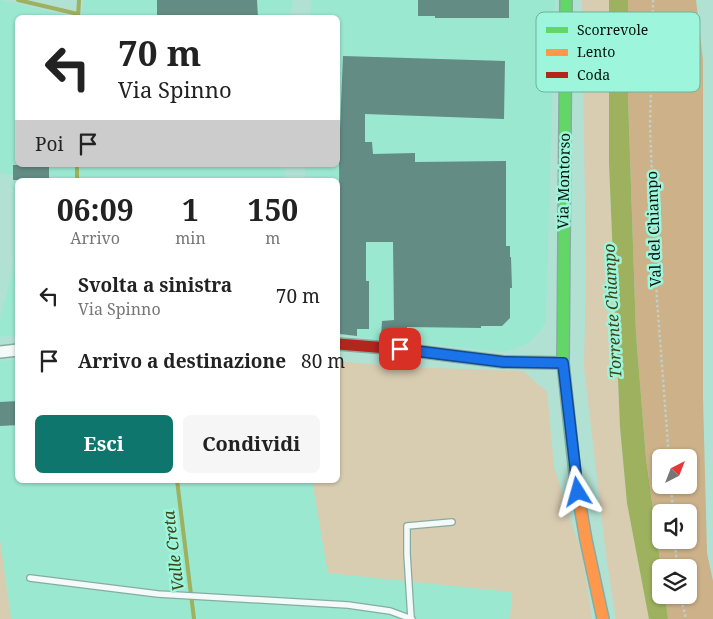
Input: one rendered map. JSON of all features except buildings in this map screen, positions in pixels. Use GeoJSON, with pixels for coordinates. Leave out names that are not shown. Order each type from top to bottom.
{"type":"FeatureCollection","features":[{"type":"Feature","properties":{"kind":"main road","name":"Via Montorso"},"geometry":{"type":"LineString","coordinates":[[565,92],[563,363],[575,476],[586,540],[603,619]]}},
{"type":"Feature","properties":{"kind":"main road"},"geometry":{"type":"LineString","coordinates":[[340,344],[400,349],[504,362],[563,363]]}},
{"type":"Feature","properties":{"kind":"street"},"geometry":{"type":"LineString","coordinates":[[0,352],[15,350]]}},
{"type":"Feature","properties":{"kind":"lane"},"geometry":{"type":"LineString","coordinates":[[30,578],[176,595],[348,605],[390,611],[411,618],[407,526],[452,522]]}},
{"type":"Feature","properties":{"kind":"path","name":"Val del Chiampo"},"geometry":{"type":"LineString","coordinates":[[651,92],[650,127],[657,300],[668,449]]}},
{"type":"Feature","properties":{"kind":"path"},"geometry":{"type":"LineString","coordinates":[[682,604],[686,619]]}},
{"type":"Feature","properties":{"kind":"shaded area"},"geometry":{"type":"Polygon","coordinates":[[[0,0],[66,15],[15,15],[15,167],[284,167],[285,178],[15,178],[15,335],[0,337],[0,319],[14,264],[13,175],[0,173],[0,0]]]}},
{"type":"Feature","properties":{"kind":"shaded area"},"geometry":{"type":"Polygon","coordinates":[[[83,0],[293,0],[290,15],[82,15],[83,0]]]}},
{"type":"Feature","properties":{"kind":"shaded area"},"geometry":{"type":"Polygon","coordinates":[[[312,0],[555,0],[555,12],[536,12],[536,92],[552,92],[546,321],[540,332],[528,343],[503,352],[340,335],[340,178],[305,178],[305,167],[340,167],[340,15],[310,15],[312,0]]]}},
{"type":"Feature","properties":{"kind":"shaded area"},"geometry":{"type":"Polygon","coordinates":[[[582,0],[609,0],[609,12],[582,12],[582,0]]]}},
{"type":"Feature","properties":{"kind":"shaded area"},"geometry":{"type":"Polygon","coordinates":[[[609,0],[628,0],[628,12],[609,12],[609,0]]]}},
{"type":"Feature","properties":{"kind":"shaded area"},"geometry":{"type":"Polygon","coordinates":[[[628,0],[696,0],[697,12],[628,12],[628,0]]]}},
{"type":"Feature","properties":{"kind":"shaded area"},"geometry":{"type":"Polygon","coordinates":[[[700,34],[703,60],[703,398],[707,553],[713,581],[713,619],[668,619],[666,604],[697,604],[697,559],[660,559],[658,549],[697,549],[697,504],[652,504],[646,458],[636,334],[628,92],[700,92],[700,34]]]}},
{"type":"Feature","properties":{"kind":"shaded area"},"geometry":{"type":"Polygon","coordinates":[[[583,92],[609,92],[609,163],[620,427],[627,503],[649,619],[616,619],[606,555],[584,368],[586,271],[583,92]]]}},
{"type":"Feature","properties":{"kind":"shaded area"},"geometry":{"type":"Polygon","coordinates":[[[609,92],[628,92],[636,334],[646,458],[652,504],[652,549],[658,549],[660,559],[652,559],[652,604],[666,604],[668,619],[649,619],[627,503],[620,427],[609,163],[609,92]]]}},
{"type":"Feature","properties":{"kind":"shaded area"},"geometry":{"type":"Polygon","coordinates":[[[15,359],[15,483],[313,483],[328,573],[512,592],[510,619],[11,619],[0,540],[0,361],[15,359]]]}},
{"type":"Feature","properties":{"kind":"shaded area"},"geometry":{"type":"Polygon","coordinates":[[[340,361],[399,367],[523,371],[547,392],[554,467],[583,558],[592,619],[510,619],[512,592],[328,573],[313,483],[340,483],[340,361]]]}},
{"type":"Feature","properties":{"kind":"shaded area"},"geometry":{"type":"Polygon","coordinates":[[[0,540],[11,619],[0,619],[0,540]]]}},
{"type":"Feature","properties":{"kind":"waterway","name":"Valle Creta"},"geometry":{"type":"LineString","coordinates":[[18,0],[78,14]]}},
{"type":"Feature","properties":{"kind":"waterway"},"geometry":{"type":"LineString","coordinates":[[78,15],[79,0]]}},
{"type":"Feature","properties":{"kind":"waterway","name":"Valle Creta"},"geometry":{"type":"LineString","coordinates":[[77,167],[77,178]]}},
{"type":"Feature","properties":{"kind":"waterway","name":"Valle Creta"},"geometry":{"type":"LineString","coordinates":[[177,483],[194,619]]}},
{"type":"Feature","properties":{"kind":"traffic: fast"},"geometry":{"type":"LineString","coordinates":[[566,0],[566,12]]}},
{"type":"Feature","properties":{"kind":"traffic: fast"},"geometry":{"type":"LineString","coordinates":[[565,92],[563,363],[576,483]]}},
{"type":"Feature","properties":{"kind":"traffic: fast"},"geometry":{"type":"LineString","coordinates":[[455,356],[504,362],[563,363]]}},
{"type":"Feature","properties":{"kind":"traffic: slow"},"geometry":{"type":"LineString","coordinates":[[576,483],[603,619]]}},
{"type":"Feature","properties":{"kind":"traffic: jam"},"geometry":{"type":"LineString","coordinates":[[340,344],[455,356]]}},
{"type":"Feature","properties":{"kind":"route"},"geometry":{"type":"LineString","coordinates":[[400,349],[504,362],[563,363],[578,492]]}},
{"type":"Feature","properties":{"kind":"water label","name":"Torrente Chiampo"},"geometry":{"type":"Point","coordinates":[612,311]}}]}
